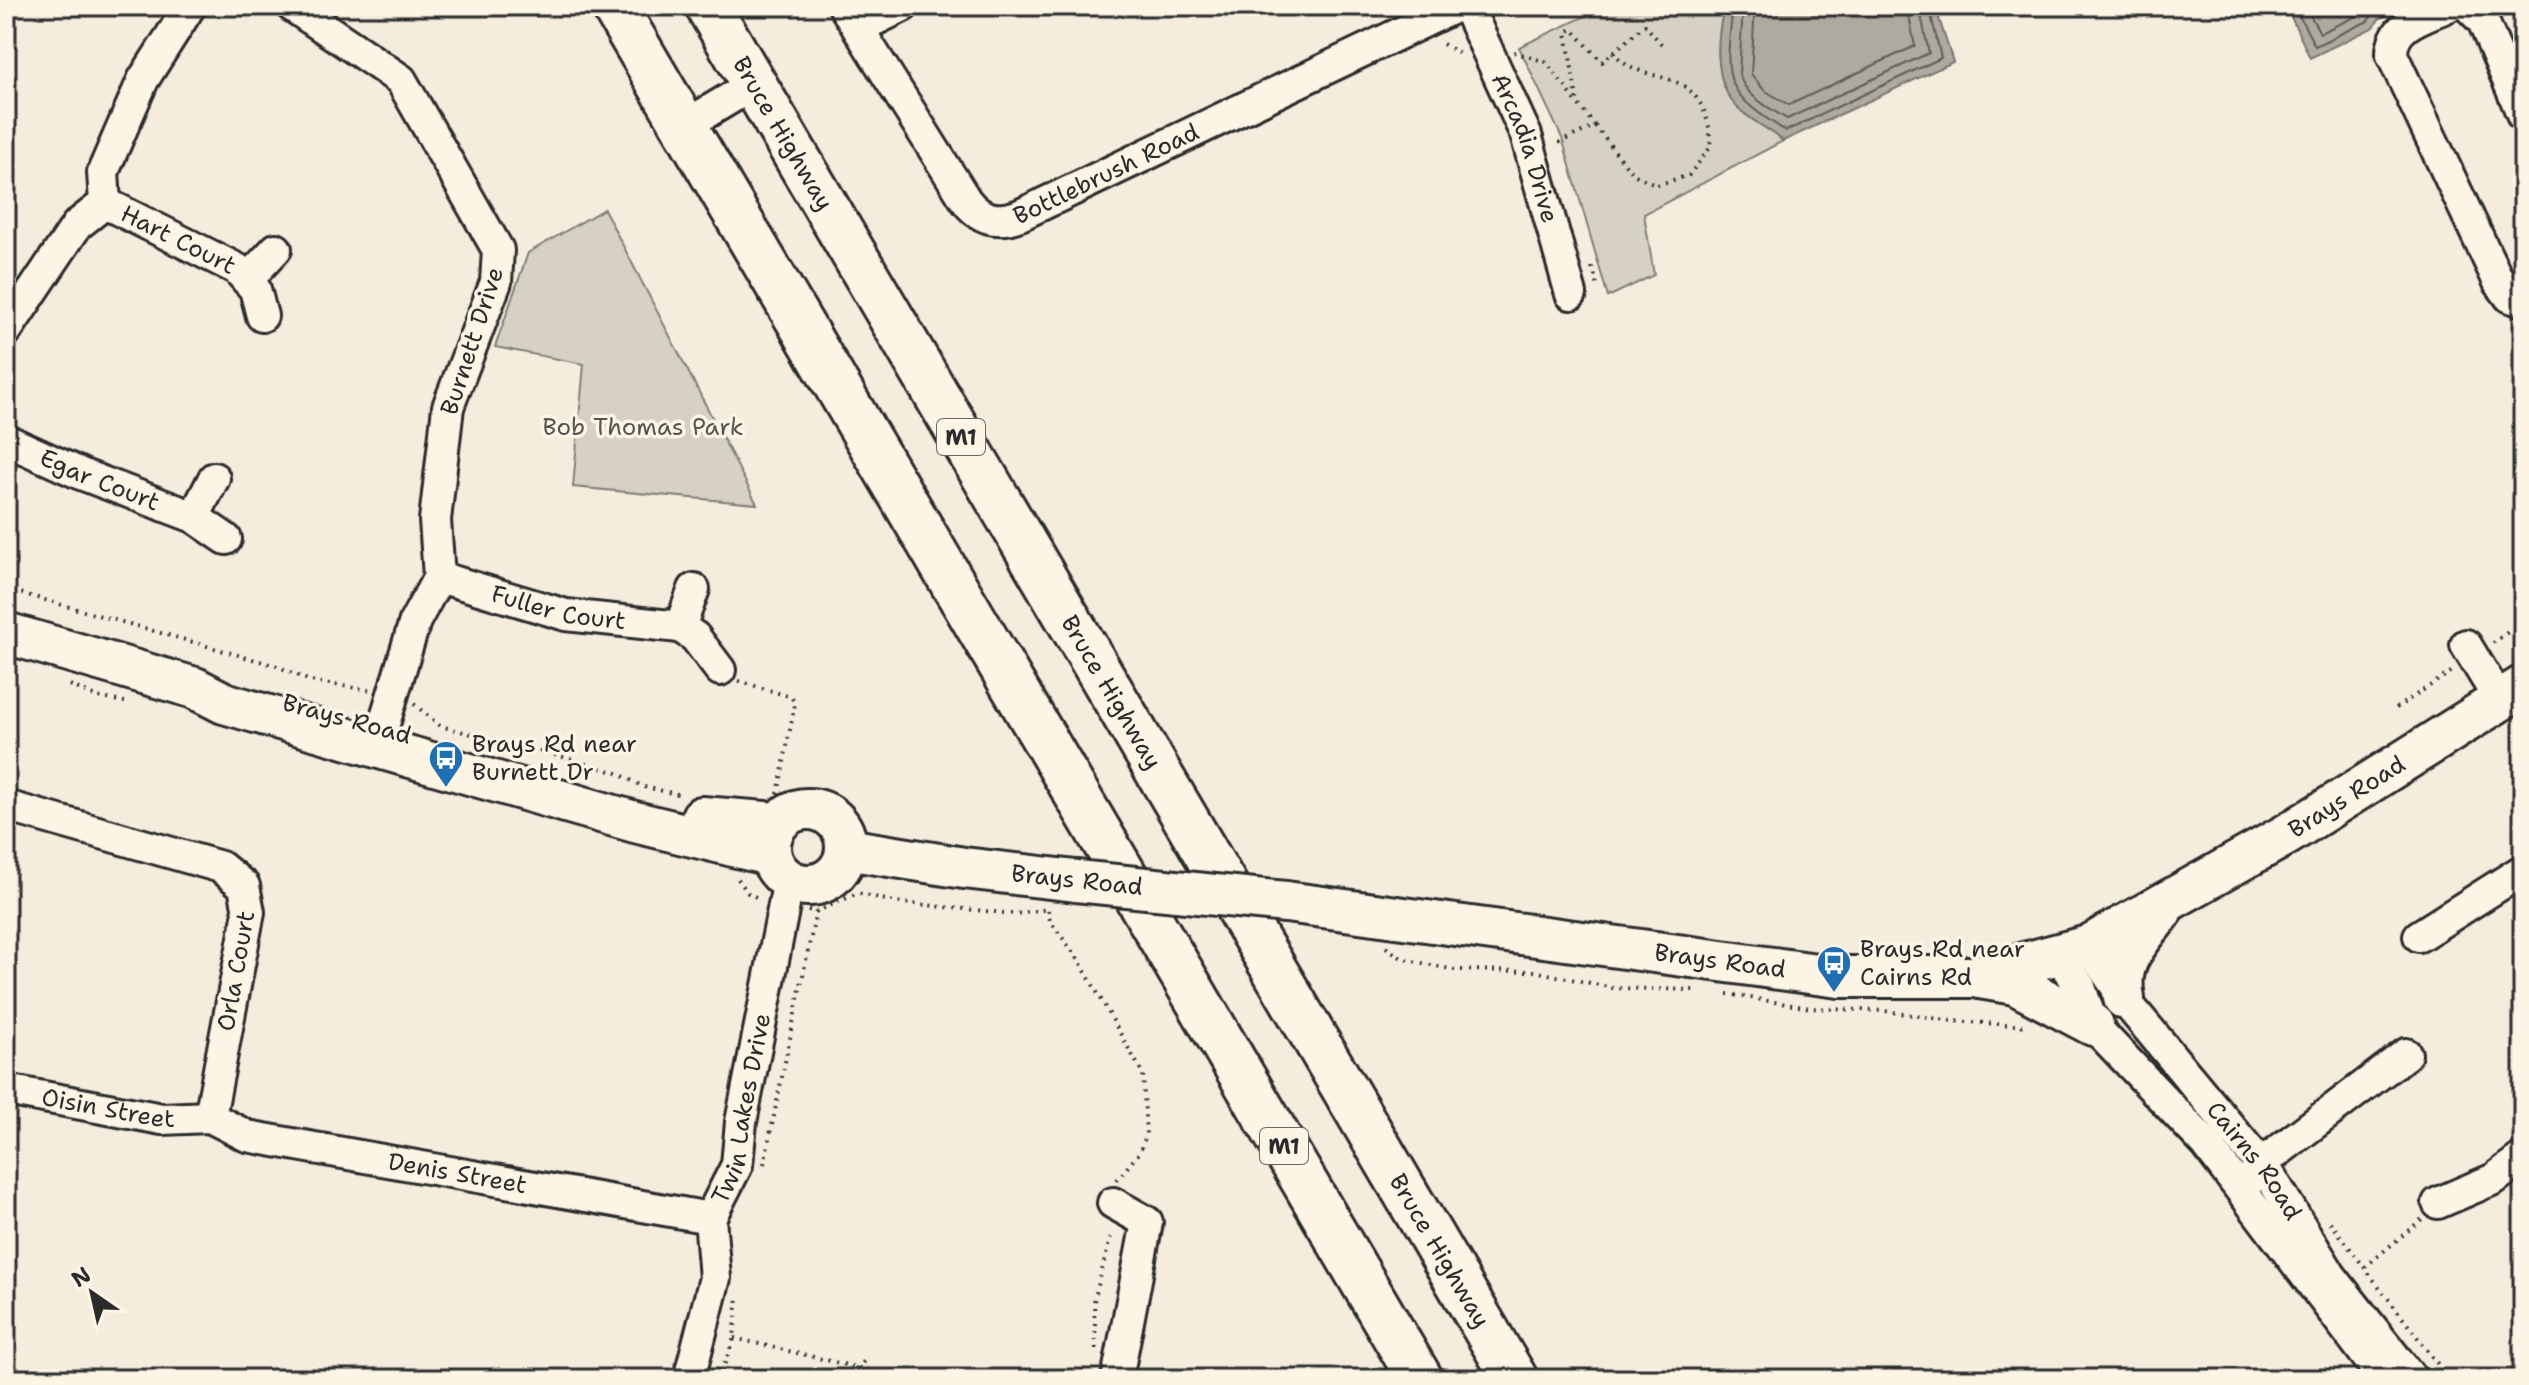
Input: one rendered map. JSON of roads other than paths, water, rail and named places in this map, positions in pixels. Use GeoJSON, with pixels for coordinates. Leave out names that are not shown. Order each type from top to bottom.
{"type":"FeatureCollection","features":[{"type":"Feature","properties":{"kind":"highway","name":"M1"},"geometry":{"type":"LineString","coordinates":[[614,6],[1420,1379]]}},
{"type":"Feature","properties":{"kind":"highway","name":"Bruce Highway"},"geometry":{"type":"LineString","coordinates":[[708,6],[1515,1379]]}},
{"type":"Feature","properties":{"kind":"main road","name":"Brays Road"},"geometry":{"type":"LineString","coordinates":[[6,633],[195,688],[224,703],[386,717],[663,808],[724,821],[783,853]]}},
{"type":"Feature","properties":{"kind":"main road","name":"Brays Road"},"geometry":{"type":"LineString","coordinates":[[846,849],[964,868],[1068,894],[1286,902],[1839,977],[1973,977],[2074,952],[2166,905],[2512,694]]}},
{"type":"Feature","properties":{"kind":"main road"},"geometry":{"type":"LineString","coordinates":[[797,810],[822,811],[840,826],[846,849],[836,873],[814,885],[783,853],[797,810]]}},
{"type":"Feature","properties":{"kind":"main road"},"geometry":{"type":"LineString","coordinates":[[2124,998],[2120,977],[2127,959],[2166,905]]}},
{"type":"Feature","properties":{"kind":"main road"},"geometry":{"type":"LineString","coordinates":[[1973,977],[2015,984],[2093,1025]]}},
{"type":"Feature","properties":{"kind":"street"},"geometry":{"type":"LineString","coordinates":[[6,331],[77,225],[105,203],[103,172],[143,80],[190,6]]}},
{"type":"Feature","properties":{"kind":"street","name":"Burnett Drive"},"geometry":{"type":"LineString","coordinates":[[292,6],[401,80],[498,250],[496,282],[448,407],[435,520],[439,577]]}},
{"type":"Feature","properties":{"kind":"street"},"geometry":{"type":"LineString","coordinates":[[851,17],[903,6]]}},
{"type":"Feature","properties":{"kind":"street","name":"Bottlebrush Road"},"geometry":{"type":"LineString","coordinates":[[851,17],[970,206],[981,216],[1004,220],[1457,6]]}},
{"type":"Feature","properties":{"kind":"street","name":"Arcadia Drive"},"geometry":{"type":"LineString","coordinates":[[1467,6],[1526,135],[1571,294]]}},
{"type":"Feature","properties":{"kind":"street"},"geometry":{"type":"LineString","coordinates":[[2448,6],[2402,28],[2393,41],[2392,55],[2499,282],[2510,297],[2523,301]]}},
{"type":"Feature","properties":{"kind":"street"},"geometry":{"type":"LineString","coordinates":[[2468,6],[2483,21],[2523,116]]}},
{"type":"Feature","properties":{"kind":"street"},"geometry":{"type":"LineString","coordinates":[[684,126],[754,84]]}},
{"type":"Feature","properties":{"kind":"street","name":"Hart Court"},"geometry":{"type":"LineString","coordinates":[[105,203],[226,263],[255,289],[262,316]]}},
{"type":"Feature","properties":{"kind":"street","name":"Hart Court"},"geometry":{"type":"LineString","coordinates":[[247,280],[276,249]]}},
{"type":"Feature","properties":{"kind":"street","name":"Egar Court"},"geometry":{"type":"LineString","coordinates":[[6,440],[81,474],[194,517],[226,539]]}},
{"type":"Feature","properties":{"kind":"street"},"geometry":{"type":"LineString","coordinates":[[194,517],[214,478]]}},
{"type":"Feature","properties":{"kind":"street"},"geometry":{"type":"LineString","coordinates":[[386,717],[415,621],[439,577]]}},
{"type":"Feature","properties":{"kind":"street","name":"Fuller Court"},"geometry":{"type":"LineString","coordinates":[[439,577],[566,615],[680,627]]}},
{"type":"Feature","properties":{"kind":"street"},"geometry":{"type":"LineString","coordinates":[[694,589],[680,627],[695,637],[720,670]]}},
{"type":"Feature","properties":{"kind":"street"},"geometry":{"type":"LineString","coordinates":[[2471,653],[2512,694]]}},
{"type":"Feature","properties":{"kind":"street","name":"Orla Court"},"geometry":{"type":"LineString","coordinates":[[6,806],[221,867],[244,886],[249,912],[210,1117]]}},
{"type":"Feature","properties":{"kind":"street","name":"Twin Lakes Drive"},"geometry":{"type":"LineString","coordinates":[[689,1379],[715,1278],[710,1218],[737,1165],[783,853]]}},
{"type":"Feature","properties":{"kind":"street"},"geometry":{"type":"LineString","coordinates":[[2419,936],[2523,870]]}},
{"type":"Feature","properties":{"kind":"street","name":"Cairns Road"},"geometry":{"type":"LineString","coordinates":[[2074,952],[2124,998],[2261,1164],[2331,1276],[2412,1379]]}},
{"type":"Feature","properties":{"kind":"street","name":"Cairns Road"},"geometry":{"type":"LineString","coordinates":[[2074,952],[2080,987],[2093,1025],[2206,1144],[2384,1379]]}},
{"type":"Feature","properties":{"kind":"street"},"geometry":{"type":"LineString","coordinates":[[2254,1211],[2249,1185],[2252,1173],[2406,1054]]}},
{"type":"Feature","properties":{"kind":"street","name":"Oisin Street"},"geometry":{"type":"LineString","coordinates":[[6,1090],[162,1119],[210,1117]]}},
{"type":"Feature","properties":{"kind":"street","name":"Denis Street"},"geometry":{"type":"LineString","coordinates":[[210,1117],[247,1136],[710,1218]]}},
{"type":"Feature","properties":{"kind":"street"},"geometry":{"type":"LineString","coordinates":[[2438,1203],[2494,1179],[2523,1157]]}},
{"type":"Feature","properties":{"kind":"street"},"geometry":{"type":"LineString","coordinates":[[1107,1372],[1147,1222],[1113,1203]]}},
{"type":"Feature","properties":{"kind":"water"},"geometry":{"type":"Polygon","coordinates":[[[1725,6],[1935,6],[1953,62],[1783,141],[1738,108],[1724,86],[1719,45],[1725,6]]]}},
{"type":"Feature","properties":{"kind":"water"},"geometry":{"type":"Polygon","coordinates":[[[2286,6],[2402,7],[2379,19],[2374,27],[2310,58],[2286,6]]]}},
{"type":"Feature","properties":{"kind":"place","name":"Brays Rd near Burnett Dr"},"geometry":{"type":"Point","coordinates":[446,789]}},
{"type":"Feature","properties":{"kind":"place","name":"Brays Rd near Cairns Rd"},"geometry":{"type":"Point","coordinates":[1834,994]}},
{"type":"Feature","properties":{"kind":"park label","name":"Bob Thomas Park"},"geometry":{"type":"Point","coordinates":[643,427]}}]}
